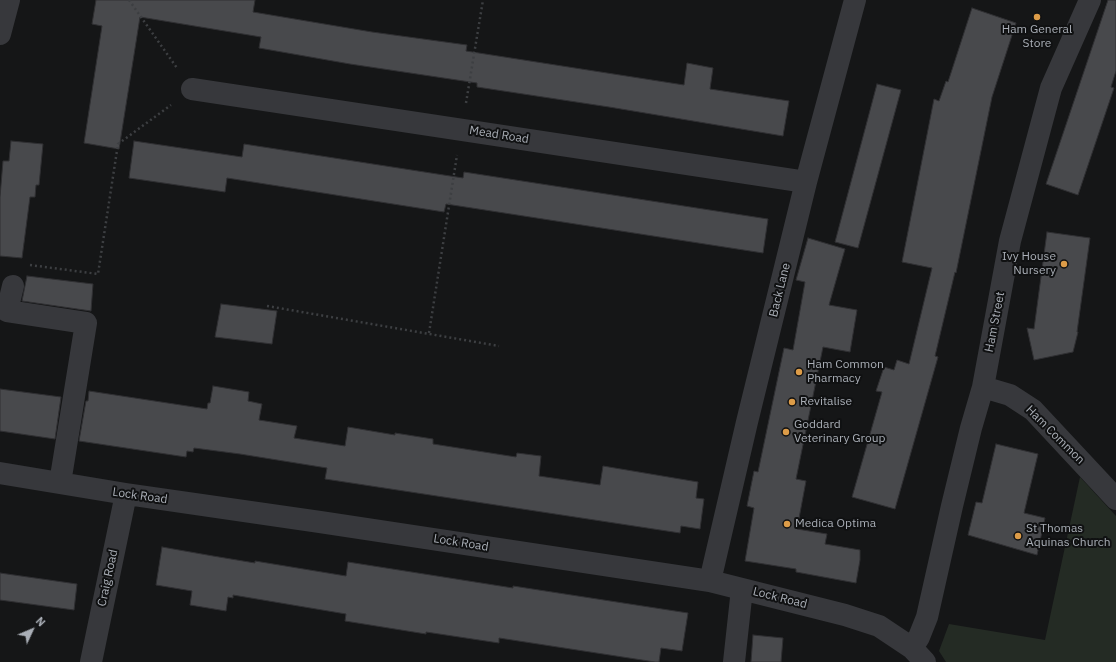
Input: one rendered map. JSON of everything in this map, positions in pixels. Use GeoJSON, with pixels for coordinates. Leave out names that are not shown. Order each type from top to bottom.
{"type":"FeatureCollection","features":[{"type":"Feature","properties":{"kind":"street"},"geometry":{"type":"LineString","coordinates":[[0,34],[9,0]]}},
{"type":"Feature","properties":{"kind":"street","name":"Back Lane"},"geometry":{"type":"LineString","coordinates":[[710,581],[747,422],[806,182],[855,0]]}},
{"type":"Feature","properties":{"kind":"street","name":"Ham Street"},"geometry":{"type":"LineString","coordinates":[[918,655],[919,637],[927,617],[953,499],[983,387],[1010,241],[1051,88],[1090,0]]}},
{"type":"Feature","properties":{"kind":"street","name":"Mead Road"},"geometry":{"type":"LineString","coordinates":[[192,90],[806,182]]}},
{"type":"Feature","properties":{"kind":"street"},"geometry":{"type":"LineString","coordinates":[[13,286],[7,311],[86,323],[60,483]]}},
{"type":"Feature","properties":{"kind":"street","name":"Ham Common"},"geometry":{"type":"LineString","coordinates":[[983,387],[1010,395],[1033,410],[1116,499]]}},
{"type":"Feature","properties":{"kind":"street","name":"Lock Road"},"geometry":{"type":"LineString","coordinates":[[0,473],[126,494],[710,581],[879,626],[918,655]]}},
{"type":"Feature","properties":{"kind":"street","name":"Craig Road"},"geometry":{"type":"LineString","coordinates":[[91,662],[126,494]]}},
{"type":"Feature","properties":{"kind":"street"},"geometry":{"type":"LineString","coordinates":[[734,662],[742,589]]}},
{"type":"Feature","properties":{"kind":"path"},"geometry":{"type":"LineString","coordinates":[[23,264],[98,274],[118,144],[192,90],[129,0]]}},
{"type":"Feature","properties":{"kind":"path"},"geometry":{"type":"LineString","coordinates":[[429,333],[483,0]]}},
{"type":"Feature","properties":{"kind":"path"},"geometry":{"type":"LineString","coordinates":[[267,306],[499,346]]}},
{"type":"Feature","properties":{"kind":"shaded area"},"geometry":{"type":"Polygon","coordinates":[[[1080,477],[1116,516],[1116,662],[946,662],[939,651],[949,624],[1045,640],[1080,477]]]}},
{"type":"Feature","properties":{"kind":"building"},"geometry":{"type":"Polygon","coordinates":[[[96,0],[255,0],[253,12],[372,32],[467,45],[466,51],[684,85],[687,63],[713,68],[710,89],[789,101],[783,136],[477,87],[477,83],[350,64],[259,48],[261,37],[140,17],[119,149],[84,143],[102,26],[92,24],[96,0]]]}},
{"type":"Feature","properties":{"kind":"building"},"geometry":{"type":"Polygon","coordinates":[[[1108,0],[1116,0],[1116,71],[1111,87],[1114,88],[1078,195],[1046,184],[1108,0]]]}},
{"type":"Feature","properties":{"kind":"building"},"geometry":{"type":"Polygon","coordinates":[[[972,8],[1016,23],[992,97],[956,273],[955,272],[935,356],[938,357],[895,509],[852,497],[882,392],[876,391],[884,367],[894,370],[897,360],[909,364],[932,268],[902,262],[934,99],[939,101],[946,81],[948,82],[972,8]]]}},
{"type":"Feature","properties":{"kind":"building"},"geometry":{"type":"Polygon","coordinates":[[[877,84],[901,90],[858,248],[835,242],[877,84]]]}},
{"type":"Feature","properties":{"kind":"building"},"geometry":{"type":"Polygon","coordinates":[[[11,141],[43,144],[39,185],[36,185],[35,197],[30,197],[22,258],[0,256],[0,197],[3,161],[9,161],[11,141]]]}},
{"type":"Feature","properties":{"kind":"building"},"geometry":{"type":"Polygon","coordinates":[[[134,141],[242,157],[244,144],[463,178],[464,172],[768,219],[763,253],[446,204],[444,212],[227,178],[225,192],[129,178],[134,141]]]}},
{"type":"Feature","properties":{"kind":"building"},"geometry":{"type":"Polygon","coordinates":[[[1047,232],[1090,238],[1078,332],[1073,352],[1034,360],[1027,328],[1034,329],[1047,232]]]}},
{"type":"Feature","properties":{"kind":"building"},"geometry":{"type":"Polygon","coordinates":[[[808,238],[845,249],[829,305],[857,310],[850,352],[823,347],[796,479],[806,481],[797,529],[827,534],[825,544],[860,550],[860,560],[856,583],[796,572],[796,569],[745,561],[754,508],[747,506],[754,471],[758,472],[784,348],[793,350],[805,282],[796,280],[808,238]]]}},
{"type":"Feature","properties":{"kind":"building"},"geometry":{"type":"Polygon","coordinates":[[[27,276],[93,284],[91,311],[22,301],[27,276]]]}},
{"type":"Feature","properties":{"kind":"building"},"geometry":{"type":"Polygon","coordinates":[[[221,304],[277,311],[272,344],[215,337],[221,304]]]}},
{"type":"Feature","properties":{"kind":"building"},"geometry":{"type":"Polygon","coordinates":[[[213,386],[249,392],[248,401],[262,404],[259,420],[297,426],[294,438],[345,446],[348,427],[395,435],[395,433],[433,439],[433,444],[516,457],[517,453],[541,456],[539,476],[600,485],[603,466],[698,482],[696,498],[704,499],[700,529],[681,526],[680,533],[325,479],[327,468],[240,454],[194,448],[193,452],[187,451],[186,457],[79,441],[89,391],[207,409],[208,403],[210,403],[213,386]]]}},
{"type":"Feature","properties":{"kind":"building"},"geometry":{"type":"Polygon","coordinates":[[[0,389],[61,397],[55,439],[0,431],[0,389]]]}},
{"type":"Feature","properties":{"kind":"building"},"geometry":{"type":"Polygon","coordinates":[[[996,444],[1038,454],[1024,513],[1045,518],[1037,555],[968,535],[976,502],[982,503],[996,444]]]}},
{"type":"Feature","properties":{"kind":"building"},"geometry":{"type":"Polygon","coordinates":[[[162,547],[255,563],[255,561],[346,576],[348,562],[513,588],[513,586],[688,613],[682,651],[661,648],[659,662],[655,662],[499,638],[499,643],[426,632],[426,634],[345,621],[346,614],[233,595],[233,598],[228,597],[226,611],[190,605],[192,591],[156,585],[162,547]]]}},
{"type":"Feature","properties":{"kind":"building"},"geometry":{"type":"Polygon","coordinates":[[[0,573],[77,584],[74,610],[0,600],[0,573]]]}},
{"type":"Feature","properties":{"kind":"building"},"geometry":{"type":"Polygon","coordinates":[[[753,635],[783,638],[781,662],[751,662],[753,635]]]}},
{"type":"Feature","properties":{"kind":"place","name":"Ham General Store"},"geometry":{"type":"Point","coordinates":[1037,17]}},
{"type":"Feature","properties":{"kind":"place","name":"Ivy House Nursery"},"geometry":{"type":"Point","coordinates":[1064,264]}},
{"type":"Feature","properties":{"kind":"place","name":"Ham Common Pharmacy"},"geometry":{"type":"Point","coordinates":[799,372]}},
{"type":"Feature","properties":{"kind":"place","name":"Revitalise"},"geometry":{"type":"Point","coordinates":[792,402]}},
{"type":"Feature","properties":{"kind":"place","name":"Goddard Veterinary Group"},"geometry":{"type":"Point","coordinates":[786,432]}},
{"type":"Feature","properties":{"kind":"place","name":"Medica Optima"},"geometry":{"type":"Point","coordinates":[787,524]}},
{"type":"Feature","properties":{"kind":"place","name":"St Thomas Aquinas Church"},"geometry":{"type":"Point","coordinates":[1018,536]}}]}
